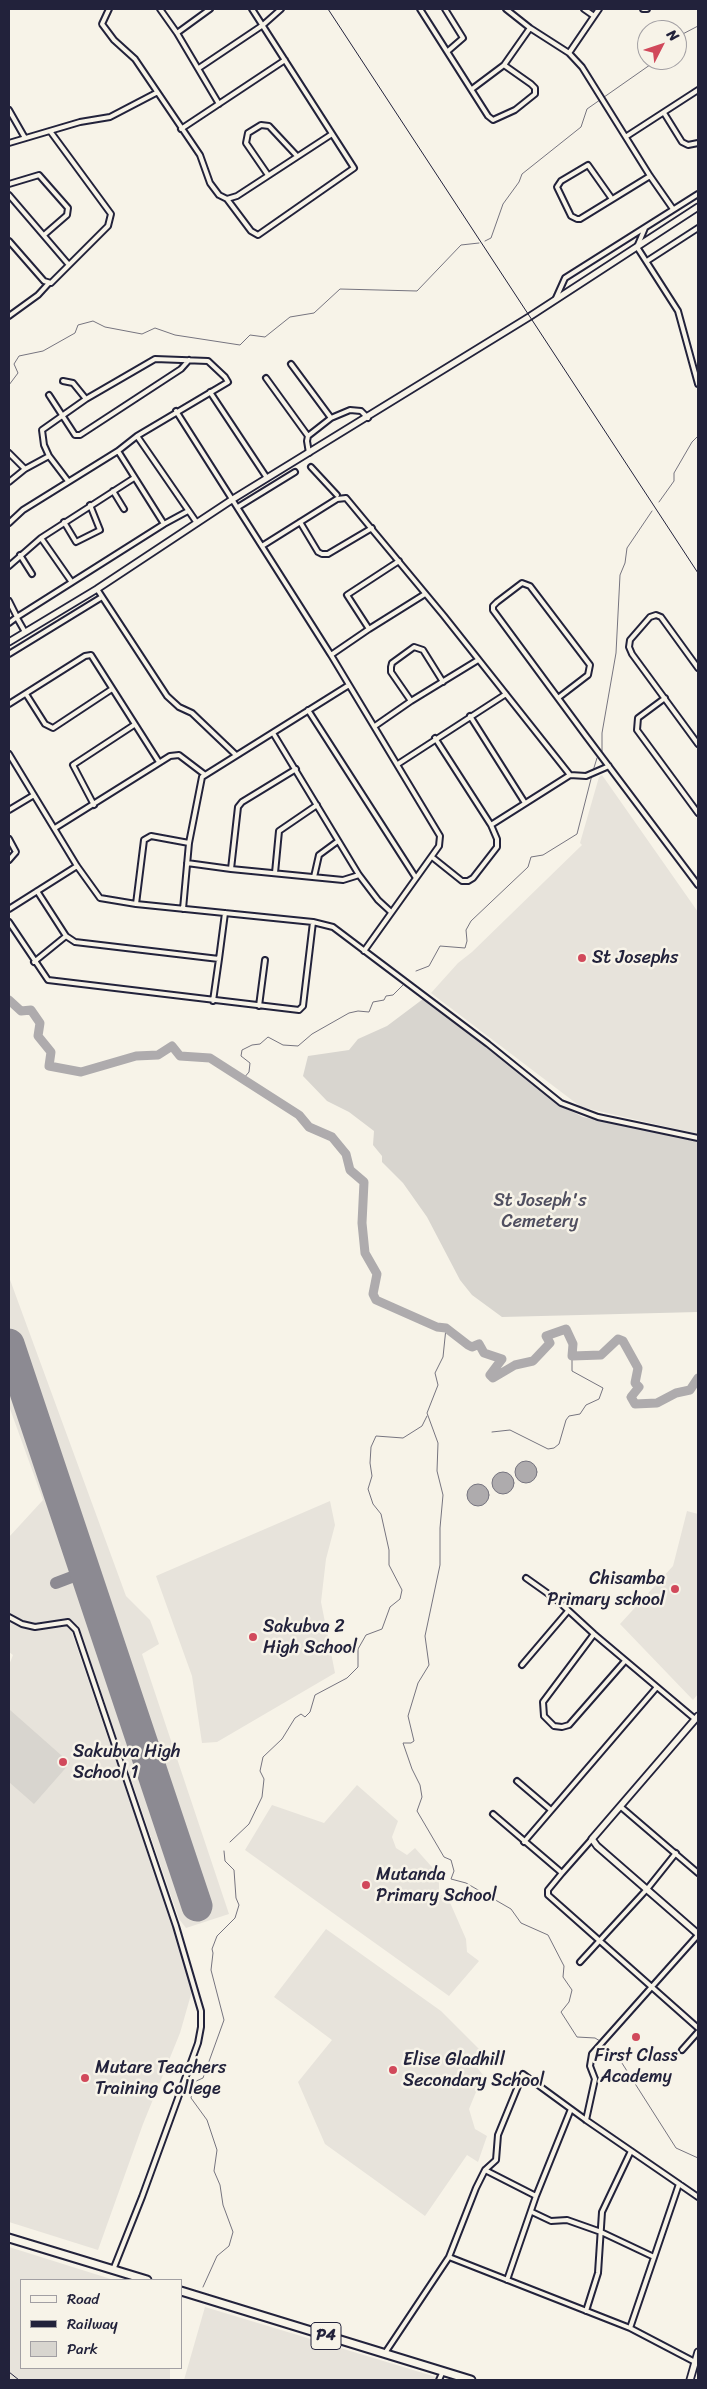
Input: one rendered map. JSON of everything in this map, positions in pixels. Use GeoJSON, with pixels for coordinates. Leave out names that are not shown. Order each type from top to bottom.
{"type":"FeatureCollection","features":[{"type":"Feature","properties":{"kind":"highway"},"geometry":{"type":"LineString","coordinates":[[9,2238],[144,2279]]}},
{"type":"Feature","properties":{"kind":"highway","name":"P4"},"geometry":{"type":"LineString","coordinates":[[182,2290],[471,2380]]}},
{"type":"Feature","properties":{"kind":"street"},"geometry":{"type":"LineString","coordinates":[[109,9],[102,24],[114,40],[135,59],[156,93],[200,155],[210,183],[219,195],[227,199],[251,231],[258,235],[354,168],[252,9]]}},
{"type":"Feature","properties":{"kind":"street"},"geometry":{"type":"LineString","coordinates":[[160,9],[199,68],[219,104]]}},
{"type":"Feature","properties":{"kind":"street"},"geometry":{"type":"LineString","coordinates":[[177,33],[210,9]]}},
{"type":"Feature","properties":{"kind":"street"},"geometry":{"type":"LineString","coordinates":[[199,68],[263,25],[281,9]]}},
{"type":"Feature","properties":{"kind":"street"},"geometry":{"type":"LineString","coordinates":[[420,9],[488,116],[493,120],[529,101],[535,94],[535,88],[504,65]]}},
{"type":"Feature","properties":{"kind":"street"},"geometry":{"type":"LineString","coordinates":[[444,9],[463,38],[448,51]]}},
{"type":"Feature","properties":{"kind":"street"},"geometry":{"type":"LineString","coordinates":[[506,9],[530,28],[569,53],[582,67],[627,136],[650,176],[674,209]]}},
{"type":"Feature","properties":{"kind":"street"},"geometry":{"type":"LineString","coordinates":[[584,9],[594,16]]}},
{"type":"Feature","properties":{"kind":"street"},"geometry":{"type":"LineString","coordinates":[[569,53],[599,9]]}},
{"type":"Feature","properties":{"kind":"street"},"geometry":{"type":"LineString","coordinates":[[472,89],[504,65],[530,28]]}},
{"type":"Feature","properties":{"kind":"street"},"geometry":{"type":"LineString","coordinates":[[181,129],[285,60]]}},
{"type":"Feature","properties":{"kind":"street"},"geometry":{"type":"LineString","coordinates":[[627,136],[698,90]]}},
{"type":"Feature","properties":{"kind":"street"},"geometry":{"type":"LineString","coordinates":[[9,144],[80,122],[110,118],[156,93]]}},
{"type":"Feature","properties":{"kind":"street"},"geometry":{"type":"LineString","coordinates":[[9,110],[25,138]]}},
{"type":"Feature","properties":{"kind":"street"},"geometry":{"type":"LineString","coordinates":[[664,113],[682,142],[694,145],[698,142]]}},
{"type":"Feature","properties":{"kind":"street"},"geometry":{"type":"LineString","coordinates":[[268,175],[246,143],[248,133],[261,125],[270,126],[297,156]]}},
{"type":"Feature","properties":{"kind":"street"},"geometry":{"type":"LineString","coordinates":[[9,316],[38,295],[49,283],[53,283],[104,232],[108,226],[111,214],[50,131]]}},
{"type":"Feature","properties":{"kind":"street"},"geometry":{"type":"LineString","coordinates":[[227,199],[237,196],[332,134]]}},
{"type":"Feature","properties":{"kind":"street"},"geometry":{"type":"LineString","coordinates":[[612,199],[588,165],[561,181],[556,187],[558,194],[574,219],[580,218],[612,199],[650,176]]}},
{"type":"Feature","properties":{"kind":"street"},"geometry":{"type":"LineString","coordinates":[[9,184],[39,175],[49,184],[69,209],[68,215],[44,235]]}},
{"type":"Feature","properties":{"kind":"street"},"geometry":{"type":"LineString","coordinates":[[9,195],[69,265]]}},
{"type":"Feature","properties":{"kind":"street"},"geometry":{"type":"LineString","coordinates":[[556,299],[565,278],[697,195]]}},
{"type":"Feature","properties":{"kind":"street"},"geometry":{"type":"LineString","coordinates":[[233,207],[237,196]]}},
{"type":"Feature","properties":{"kind":"street"},"geometry":{"type":"LineString","coordinates":[[9,642],[97,589],[233,499],[368,418],[698,207]]}},
{"type":"Feature","properties":{"kind":"street"},"geometry":{"type":"LineString","coordinates":[[637,247],[645,228]]}},
{"type":"Feature","properties":{"kind":"street"},"geometry":{"type":"LineString","coordinates":[[647,261],[698,228]]}},
{"type":"Feature","properties":{"kind":"street"},"geometry":{"type":"LineString","coordinates":[[9,241],[44,281],[49,283]]}},
{"type":"Feature","properties":{"kind":"street"},"geometry":{"type":"LineString","coordinates":[[637,247],[678,311],[698,384]]}},
{"type":"Feature","properties":{"kind":"street"},"geometry":{"type":"LineString","coordinates":[[9,523],[23,510],[118,451],[137,436],[176,411],[228,382],[226,377],[208,361],[155,358],[86,398],[42,430],[44,445],[49,456],[68,481]]}},
{"type":"Feature","properties":{"kind":"street"},"geometry":{"type":"LineString","coordinates":[[49,394],[61,416],[75,435],[80,435],[181,369],[189,360]]}},
{"type":"Feature","properties":{"kind":"street"},"geometry":{"type":"LineString","coordinates":[[291,364],[331,418]]}},
{"type":"Feature","properties":{"kind":"street"},"geometry":{"type":"LineString","coordinates":[[266,378],[308,436]]}},
{"type":"Feature","properties":{"kind":"street"},"geometry":{"type":"LineString","coordinates":[[63,381],[73,383],[86,398]]}},
{"type":"Feature","properties":{"kind":"street"},"geometry":{"type":"LineString","coordinates":[[210,392],[267,478]]}},
{"type":"Feature","properties":{"kind":"street"},"geometry":{"type":"LineString","coordinates":[[309,454],[308,436],[331,418],[350,410],[361,411],[368,418]]}},
{"type":"Feature","properties":{"kind":"street"},"geometry":{"type":"LineString","coordinates":[[176,411],[331,655],[440,836],[439,846],[432,857],[364,952]]}},
{"type":"Feature","properties":{"kind":"street"},"geometry":{"type":"LineString","coordinates":[[137,436],[197,523]]}},
{"type":"Feature","properties":{"kind":"street"},"geometry":{"type":"LineString","coordinates":[[118,451],[164,524]]}},
{"type":"Feature","properties":{"kind":"street"},"geometry":{"type":"LineString","coordinates":[[9,453],[25,469]]}},
{"type":"Feature","properties":{"kind":"street"},"geometry":{"type":"LineString","coordinates":[[9,482],[25,469],[49,456]]}},
{"type":"Feature","properties":{"kind":"street"},"geometry":{"type":"LineString","coordinates":[[311,466],[337,494]]}},
{"type":"Feature","properties":{"kind":"street"},"geometry":{"type":"LineString","coordinates":[[238,507],[295,472]]}},
{"type":"Feature","properties":{"kind":"street"},"geometry":{"type":"LineString","coordinates":[[9,566],[41,538],[134,478]]}},
{"type":"Feature","properties":{"kind":"street"},"geometry":{"type":"LineString","coordinates":[[113,491],[124,509]]}},
{"type":"Feature","properties":{"kind":"street"},"geometry":{"type":"LineString","coordinates":[[262,546],[343,497],[348,500],[426,594],[570,775]]}},
{"type":"Feature","properties":{"kind":"street"},"geometry":{"type":"LineString","coordinates":[[64,522],[76,542],[100,530],[90,505]]}},
{"type":"Feature","properties":{"kind":"street"},"geometry":{"type":"LineString","coordinates":[[9,623],[71,581],[188,511]]}},
{"type":"Feature","properties":{"kind":"street"},"geometry":{"type":"LineString","coordinates":[[300,522],[318,552],[322,554],[328,554],[372,528]]}},
{"type":"Feature","properties":{"kind":"street"},"geometry":{"type":"LineString","coordinates":[[41,538],[71,581]]}},
{"type":"Feature","properties":{"kind":"street"},"geometry":{"type":"LineString","coordinates":[[20,555],[32,574]]}},
{"type":"Feature","properties":{"kind":"street"},"geometry":{"type":"LineString","coordinates":[[369,629],[347,595],[399,561]]}},
{"type":"Feature","properties":{"kind":"street"},"geometry":{"type":"LineString","coordinates":[[558,698],[588,675],[590,665],[530,586],[522,583],[497,602],[493,610],[558,698],[698,885]]}},
{"type":"Feature","properties":{"kind":"street"},"geometry":{"type":"LineString","coordinates":[[97,589],[167,696],[180,708],[192,713],[236,755]]}},
{"type":"Feature","properties":{"kind":"street"},"geometry":{"type":"LineString","coordinates":[[331,655],[426,594]]}},
{"type":"Feature","properties":{"kind":"street"},"geometry":{"type":"LineString","coordinates":[[9,654],[102,597]]}},
{"type":"Feature","properties":{"kind":"street"},"geometry":{"type":"LineString","coordinates":[[9,602],[25,632]]}},
{"type":"Feature","properties":{"kind":"street"},"geometry":{"type":"LineString","coordinates":[[698,668],[661,617],[656,615],[650,617],[630,640],[629,647],[698,744]]}},
{"type":"Feature","properties":{"kind":"street"},"geometry":{"type":"LineString","coordinates":[[411,701],[391,672],[391,667],[392,663],[414,648],[423,650],[443,682]]}},
{"type":"Feature","properties":{"kind":"street"},"geometry":{"type":"LineString","coordinates":[[9,704],[89,655],[94,657],[134,725],[159,762]]}},
{"type":"Feature","properties":{"kind":"street"},"geometry":{"type":"LineString","coordinates":[[375,726],[411,701],[478,660]]}},
{"type":"Feature","properties":{"kind":"street"},"geometry":{"type":"LineString","coordinates":[[183,909],[189,842],[200,782],[204,774],[349,685]]}},
{"type":"Feature","properties":{"kind":"street"},"geometry":{"type":"LineString","coordinates":[[26,694],[45,724],[52,728],[112,689]]}},
{"type":"Feature","properties":{"kind":"street"},"geometry":{"type":"LineString","coordinates":[[398,764],[435,738],[506,694]]}},
{"type":"Feature","properties":{"kind":"street"},"geometry":{"type":"LineString","coordinates":[[665,698],[638,718],[637,730],[698,813]]}},
{"type":"Feature","properties":{"kind":"street"},"geometry":{"type":"LineString","coordinates":[[308,710],[416,878]]}},
{"type":"Feature","properties":{"kind":"street"},"geometry":{"type":"LineString","coordinates":[[470,716],[525,803]]}},
{"type":"Feature","properties":{"kind":"street"},"geometry":{"type":"LineString","coordinates":[[94,805],[73,765],[134,725]]}},
{"type":"Feature","properties":{"kind":"street"},"geometry":{"type":"LineString","coordinates":[[273,733],[360,875],[378,900],[391,912]]}},
{"type":"Feature","properties":{"kind":"street"},"geometry":{"type":"LineString","coordinates":[[432,857],[462,881],[473,878],[497,847],[497,839],[491,825],[435,738]]}},
{"type":"Feature","properties":{"kind":"street"},"geometry":{"type":"LineString","coordinates":[[55,828],[170,756],[179,755],[204,774]]}},
{"type":"Feature","properties":{"kind":"street"},"geometry":{"type":"LineString","coordinates":[[10,757],[77,866],[100,898],[136,904],[313,922],[333,927],[488,1044],[561,1103],[598,1117],[698,1138]]}},
{"type":"Feature","properties":{"kind":"street"},"geometry":{"type":"LineString","coordinates":[[491,825],[570,775],[586,776],[609,766]]}},
{"type":"Feature","properties":{"kind":"street"},"geometry":{"type":"LineString","coordinates":[[231,869],[238,807],[242,802],[296,769]]}},
{"type":"Feature","properties":{"kind":"street"},"geometry":{"type":"LineString","coordinates":[[9,810],[34,795]]}},
{"type":"Feature","properties":{"kind":"street"},"geometry":{"type":"LineString","coordinates":[[275,873],[279,831],[317,804]]}},
{"type":"Feature","properties":{"kind":"street"},"geometry":{"type":"LineString","coordinates":[[136,904],[143,842],[146,838],[151,836],[189,842]]}},
{"type":"Feature","properties":{"kind":"street"},"geometry":{"type":"LineString","coordinates":[[9,839],[16,852],[9,860]]}},
{"type":"Feature","properties":{"kind":"street"},"geometry":{"type":"LineString","coordinates":[[314,877],[319,854],[338,841]]}},
{"type":"Feature","properties":{"kind":"street"},"geometry":{"type":"LineString","coordinates":[[187,863],[343,880],[360,875]]}},
{"type":"Feature","properties":{"kind":"street"},"geometry":{"type":"LineString","coordinates":[[9,909],[77,866]]}},
{"type":"Feature","properties":{"kind":"street"},"geometry":{"type":"LineString","coordinates":[[37,891],[66,936],[75,942],[219,959]]}},
{"type":"Feature","properties":{"kind":"street"},"geometry":{"type":"LineString","coordinates":[[213,1001],[225,913]]}},
{"type":"Feature","properties":{"kind":"street"},"geometry":{"type":"LineString","coordinates":[[9,922],[34,962],[48,980],[299,1010],[302,1007],[313,922]]}},
{"type":"Feature","properties":{"kind":"street"},"geometry":{"type":"LineString","coordinates":[[34,962],[66,936]]}},
{"type":"Feature","properties":{"kind":"street"},"geometry":{"type":"LineString","coordinates":[[259,1006],[265,960]]}},
{"type":"Feature","properties":{"kind":"street"},"geometry":{"type":"LineString","coordinates":[[526,1578],[558,1600],[625,1661],[697,1718],[562,1873],[548,1890],[548,1895],[698,2028]]}},
{"type":"Feature","properties":{"kind":"street"},"geometry":{"type":"LineString","coordinates":[[522,1665],[568,1611]]}},
{"type":"Feature","properties":{"kind":"street"},"geometry":{"type":"LineString","coordinates":[[9,1616],[22,1624],[35,1627],[63,1622],[71,1623],[74,1626],[176,1926],[201,2011],[198,2043],[142,2197],[113,2270]]}},
{"type":"Feature","properties":{"kind":"street"},"geometry":{"type":"LineString","coordinates":[[594,1634],[543,1702],[544,1716],[554,1726],[562,1728],[569,1725],[625,1661]]}},
{"type":"Feature","properties":{"kind":"street"},"geometry":{"type":"LineString","coordinates":[[524,1842],[657,1687]]}},
{"type":"Feature","properties":{"kind":"street"},"geometry":{"type":"LineString","coordinates":[[518,1781],[551,1810]]}},
{"type":"Feature","properties":{"kind":"street"},"geometry":{"type":"LineString","coordinates":[[621,1807],[698,1873]]}},
{"type":"Feature","properties":{"kind":"street"},"geometry":{"type":"LineString","coordinates":[[493,1814],[562,1873]]}},
{"type":"Feature","properties":{"kind":"street"},"geometry":{"type":"LineString","coordinates":[[586,2120],[595,2079],[590,2066],[590,2057],[698,1934],[648,1888],[604,1852],[592,1839]]}},
{"type":"Feature","properties":{"kind":"street"},"geometry":{"type":"LineString","coordinates":[[580,1962],[648,1888],[676,1853]]}},
{"type":"Feature","properties":{"kind":"street"},"geometry":{"type":"LineString","coordinates":[[682,2050],[698,2032]]}},
{"type":"Feature","properties":{"kind":"street"},"geometry":{"type":"LineString","coordinates":[[385,2353],[449,2257],[485,2170],[496,2160],[498,2135],[523,2074],[571,2110],[698,2197]]}},
{"type":"Feature","properties":{"kind":"street"},"geometry":{"type":"LineString","coordinates":[[507,2280],[536,2196],[571,2110]]}},
{"type":"Feature","properties":{"kind":"street"},"geometry":{"type":"LineString","coordinates":[[586,2311],[598,2274],[602,2212],[631,2151]]}},
{"type":"Feature","properties":{"kind":"street"},"geometry":{"type":"LineString","coordinates":[[485,2170],[536,2196]]}},
{"type":"Feature","properties":{"kind":"street"},"geometry":{"type":"LineString","coordinates":[[630,2328],[678,2184]]}},
{"type":"Feature","properties":{"kind":"street"},"geometry":{"type":"LineString","coordinates":[[532,2212],[551,2221],[567,2220],[601,2232],[654,2257]]}},
{"type":"Feature","properties":{"kind":"street"},"geometry":{"type":"LineString","coordinates":[[449,2257],[630,2328],[695,2362]]}},
{"type":"Feature","properties":{"kind":"street"},"geometry":{"type":"LineString","coordinates":[[690,2380],[698,2352]]}},
{"type":"Feature","properties":{"kind":"street"},"geometry":{"type":"LineString","coordinates":[[440,2380],[443,2371]]}},
{"type":"Feature","properties":{"kind":"shaded area","name":"St Josephs"},"geometry":{"type":"Polygon","coordinates":[[[602,775],[698,912],[698,1134],[581,1107],[431,993],[458,963],[472,952],[582,845],[580,843],[599,777],[602,775]]]}},
{"type":"Feature","properties":{"kind":"shaded area"},"geometry":{"type":"Polygon","coordinates":[[[9,1277],[126,1596],[150,1620],[159,1644],[142,1654],[229,1914],[186,1928],[179,1919],[78,1625],[70,1627],[172,1924],[192,1991],[180,2033],[143,2124],[98,2250],[9,2222],[9,1665],[13,1655],[9,1652],[9,1537],[43,1500],[9,1406],[9,1277]]]}},
{"type":"Feature","properties":{"kind":"shaded area"},"geometry":{"type":"Polygon","coordinates":[[[526,1461],[534,1464],[537,1472],[534,1480],[526,1483],[518,1480],[515,1472],[518,1464],[526,1461]]]}},
{"type":"Feature","properties":{"kind":"shaded area"},"geometry":{"type":"Polygon","coordinates":[[[503,1472],[511,1475],[514,1483],[511,1491],[503,1494],[495,1491],[492,1483],[495,1475],[503,1472]]]}},
{"type":"Feature","properties":{"kind":"shaded area"},"geometry":{"type":"Polygon","coordinates":[[[478,1484],[486,1487],[489,1495],[486,1503],[478,1506],[470,1503],[467,1495],[470,1487],[478,1484]]]}},
{"type":"Feature","properties":{"kind":"shaded area","name":"Sakubva 2 High School"},"geometry":{"type":"Polygon","coordinates":[[[330,1501],[335,1525],[326,1559],[321,1602],[335,1673],[217,1742],[202,1743],[192,1676],[156,1576],[330,1501]]]}},
{"type":"Feature","properties":{"kind":"shaded area","name":"Chisamba Primary school"},"geometry":{"type":"Polygon","coordinates":[[[687,1511],[698,1514],[698,1694],[693,1700],[620,1624],[673,1566],[687,1511]]]}},
{"type":"Feature","properties":{"kind":"shaded area","name":"Mutanda Primary School"},"geometry":{"type":"Polygon","coordinates":[[[357,1785],[398,1821],[392,1837],[396,1848],[407,1855],[415,1848],[439,1875],[439,1894],[448,1898],[466,1939],[467,1952],[479,1961],[449,1996],[245,1850],[272,1805],[324,1823],[357,1785]]]}},
{"type":"Feature","properties":{"kind":"shaded area","name":"Elise Gladhill Secondary School"},"geometry":{"type":"Polygon","coordinates":[[[326,1929],[441,2011],[482,2052],[475,2065],[483,2075],[469,2109],[475,2129],[487,2136],[478,2162],[467,2155],[425,2216],[325,2144],[298,2082],[332,2040],[274,1997],[326,1929]]]}},
{"type":"Feature","properties":{"kind":"shaded area"},"geometry":{"type":"Polygon","coordinates":[[[9,2247],[111,2279],[20,2279],[20,2369],[170,2369],[170,2380],[9,2380],[9,2247]]]}},
{"type":"Feature","properties":{"kind":"shaded area"},"geometry":{"type":"Polygon","coordinates":[[[205,2307],[446,2380],[184,2380],[205,2307]]]}},
{"type":"Feature","properties":{"kind":"green space","name":"St Joseph's Cemetery"},"geometry":{"type":"Polygon","coordinates":[[[423,999],[567,1109],[583,1117],[698,1141],[698,1312],[502,1317],[472,1295],[460,1280],[427,1217],[403,1183],[382,1162],[382,1156],[373,1145],[374,1131],[349,1112],[327,1101],[303,1076],[308,1056],[349,1050],[358,1039],[387,1026],[423,999]]]}},
{"type":"Feature","properties":{"kind":"green space"},"geometry":{"type":"Polygon","coordinates":[[[10,1710],[70,1763],[34,1804],[9,1782],[10,1710]]]}},
{"type":"Feature","properties":{"kind":"waterway"},"geometry":{"type":"LineString","coordinates":[[687,32],[698,26]]}},
{"type":"Feature","properties":{"kind":"waterway"},"geometry":{"type":"LineString","coordinates":[[485,241],[491,238],[503,204],[519,182],[522,174],[581,127],[587,109],[643,70]]}},
{"type":"Feature","properties":{"kind":"waterway"},"geometry":{"type":"LineString","coordinates":[[9,385],[18,373],[14,364],[19,356],[43,351],[75,333],[78,325],[93,321],[105,327],[142,334],[155,328],[175,335],[240,345],[250,335],[265,337],[290,317],[314,313],[340,289],[417,291],[461,245],[479,243]]}},
{"type":"Feature","properties":{"kind":"waterway"},"geometry":{"type":"LineString","coordinates":[[659,502],[674,481],[674,473],[692,442],[698,436]]}},
{"type":"Feature","properties":{"kind":"waterway"},"geometry":{"type":"LineString","coordinates":[[602,751],[602,733],[616,653],[620,575],[625,563],[627,548],[652,511]]}},
{"type":"Feature","properties":{"kind":"waterway"},"geometry":{"type":"LineString","coordinates":[[593,771],[597,758]]}},
{"type":"Feature","properties":{"kind":"waterway"},"geometry":{"type":"LineString","coordinates":[[416,971],[429,966],[440,946],[465,948],[467,941],[466,930],[471,921],[528,867],[531,857],[543,855],[577,834],[592,775]]}},
{"type":"Feature","properties":{"kind":"waterway"},"geometry":{"type":"LineString","coordinates":[[243,1079],[249,1072],[250,1063],[241,1056],[242,1050],[252,1045],[260,1044],[268,1037],[283,1045],[298,1046],[312,1034],[349,1013],[358,1011],[369,1012],[373,1002],[384,1000],[386,996],[393,995],[403,985]]}},
{"type":"Feature","properties":{"kind":"waterway"},"geometry":{"type":"LineString","coordinates":[[9,1000],[21,1011],[31,1010],[40,1023],[38,1036],[51,1052],[49,1066],[81,1072],[136,1056],[158,1055],[172,1046],[180,1056],[210,1058],[299,1115],[309,1127],[332,1137],[346,1154],[350,1170],[364,1182],[362,1223],[365,1253],[377,1274],[373,1294],[376,1300],[437,1327],[446,1328],[468,1345],[472,1347],[479,1344],[484,1353],[502,1359],[490,1375],[493,1378],[515,1365],[533,1361],[550,1343],[546,1336],[566,1329],[573,1344],[572,1356],[601,1355],[618,1339],[623,1341],[638,1368],[635,1383],[639,1387],[631,1397],[635,1404],[657,1403],[676,1393],[690,1390],[698,1378]]}},
{"type":"Feature","properties":{"kind":"waterway"},"geometry":{"type":"LineString","coordinates":[[446,1328],[443,1357],[435,1373],[438,1385],[427,1413],[438,1443],[437,1471],[443,1495],[440,1528],[440,1565],[425,1636],[429,1665],[418,1683],[408,1716],[414,1741],[403,1743],[420,1785],[422,1797],[417,1811],[444,1857],[451,1860],[454,1871],[451,1879],[466,1883],[511,1909],[521,1923],[548,1935],[564,1966],[563,1977],[572,1990],[569,2002],[561,2012],[577,2037],[595,2038],[600,2041]]}},
{"type":"Feature","properties":{"kind":"waterway"},"geometry":{"type":"LineString","coordinates":[[492,1432],[510,1430],[548,1449],[554,1448],[559,1444],[569,1416],[580,1414],[586,1405],[599,1399],[603,1388],[572,1371],[572,1356]]}},
{"type":"Feature","properties":{"kind":"waterway"},"geometry":{"type":"LineString","coordinates":[[230,1842],[249,1824],[262,1797],[264,1779],[260,1771],[263,1757],[282,1739],[295,1718],[301,1714],[305,1717],[310,1712],[315,1695],[347,1678],[358,1667],[358,1649],[366,1635],[382,1629],[390,1607],[400,1599],[402,1590],[389,1565],[389,1550],[381,1514],[373,1504],[368,1489],[372,1476],[370,1463],[371,1447],[376,1436],[403,1438],[422,1426],[427,1416]]}},
{"type":"Feature","properties":{"kind":"waterway"},"geometry":{"type":"LineString","coordinates":[[203,2287],[217,2256],[229,2246],[233,2232],[223,2205],[220,2185],[214,2171],[217,2150],[207,2120],[191,2098],[194,2082],[203,2078],[224,2020],[211,1970],[212,1949],[217,1936],[235,1918],[239,1905],[236,1898],[234,1870],[225,1861],[224,1851]]}},
{"type":"Feature","properties":{"kind":"waterway"},"geometry":{"type":"LineString","coordinates":[[603,2044],[620,2060],[676,2148],[698,2158]]}},
{"type":"Feature","properties":{"kind":"taxiway"},"geometry":{"type":"LineString","coordinates":[[56,1583],[85,1572]]}},
{"type":"Feature","properties":{"kind":"runway"},"geometry":{"type":"LineString","coordinates":[[9,1344],[197,1906]]}},
{"type":"Feature","properties":{"kind":"railway"},"geometry":{"type":"LineString","coordinates":[[328,9],[698,573]]}},
{"type":"Feature","properties":{"kind":"railway"},"geometry":{"type":"LineString","coordinates":[[9,2372],[19,2380]]}},
{"type":"Feature","properties":{"kind":"place","name":"St Josephs"},"geometry":{"type":"Point","coordinates":[582,958]}},
{"type":"Feature","properties":{"kind":"place","name":"Chisamba Primary school"},"geometry":{"type":"Point","coordinates":[675,1589]}},
{"type":"Feature","properties":{"kind":"place","name":"Sakubva 2 High School"},"geometry":{"type":"Point","coordinates":[253,1637]}},
{"type":"Feature","properties":{"kind":"place","name":"Sakubva High School 1"},"geometry":{"type":"Point","coordinates":[63,1762]}},
{"type":"Feature","properties":{"kind":"place","name":"Mutanda Primary School"},"geometry":{"type":"Point","coordinates":[366,1885]}},
{"type":"Feature","properties":{"kind":"place","name":"First Class Academy"},"geometry":{"type":"Point","coordinates":[636,2037]}},
{"type":"Feature","properties":{"kind":"place","name":"Elise Gladhill Secondary School"},"geometry":{"type":"Point","coordinates":[393,2070]}},
{"type":"Feature","properties":{"kind":"place","name":"Mutare Teachers Training College"},"geometry":{"type":"Point","coordinates":[85,2078]}}]}
